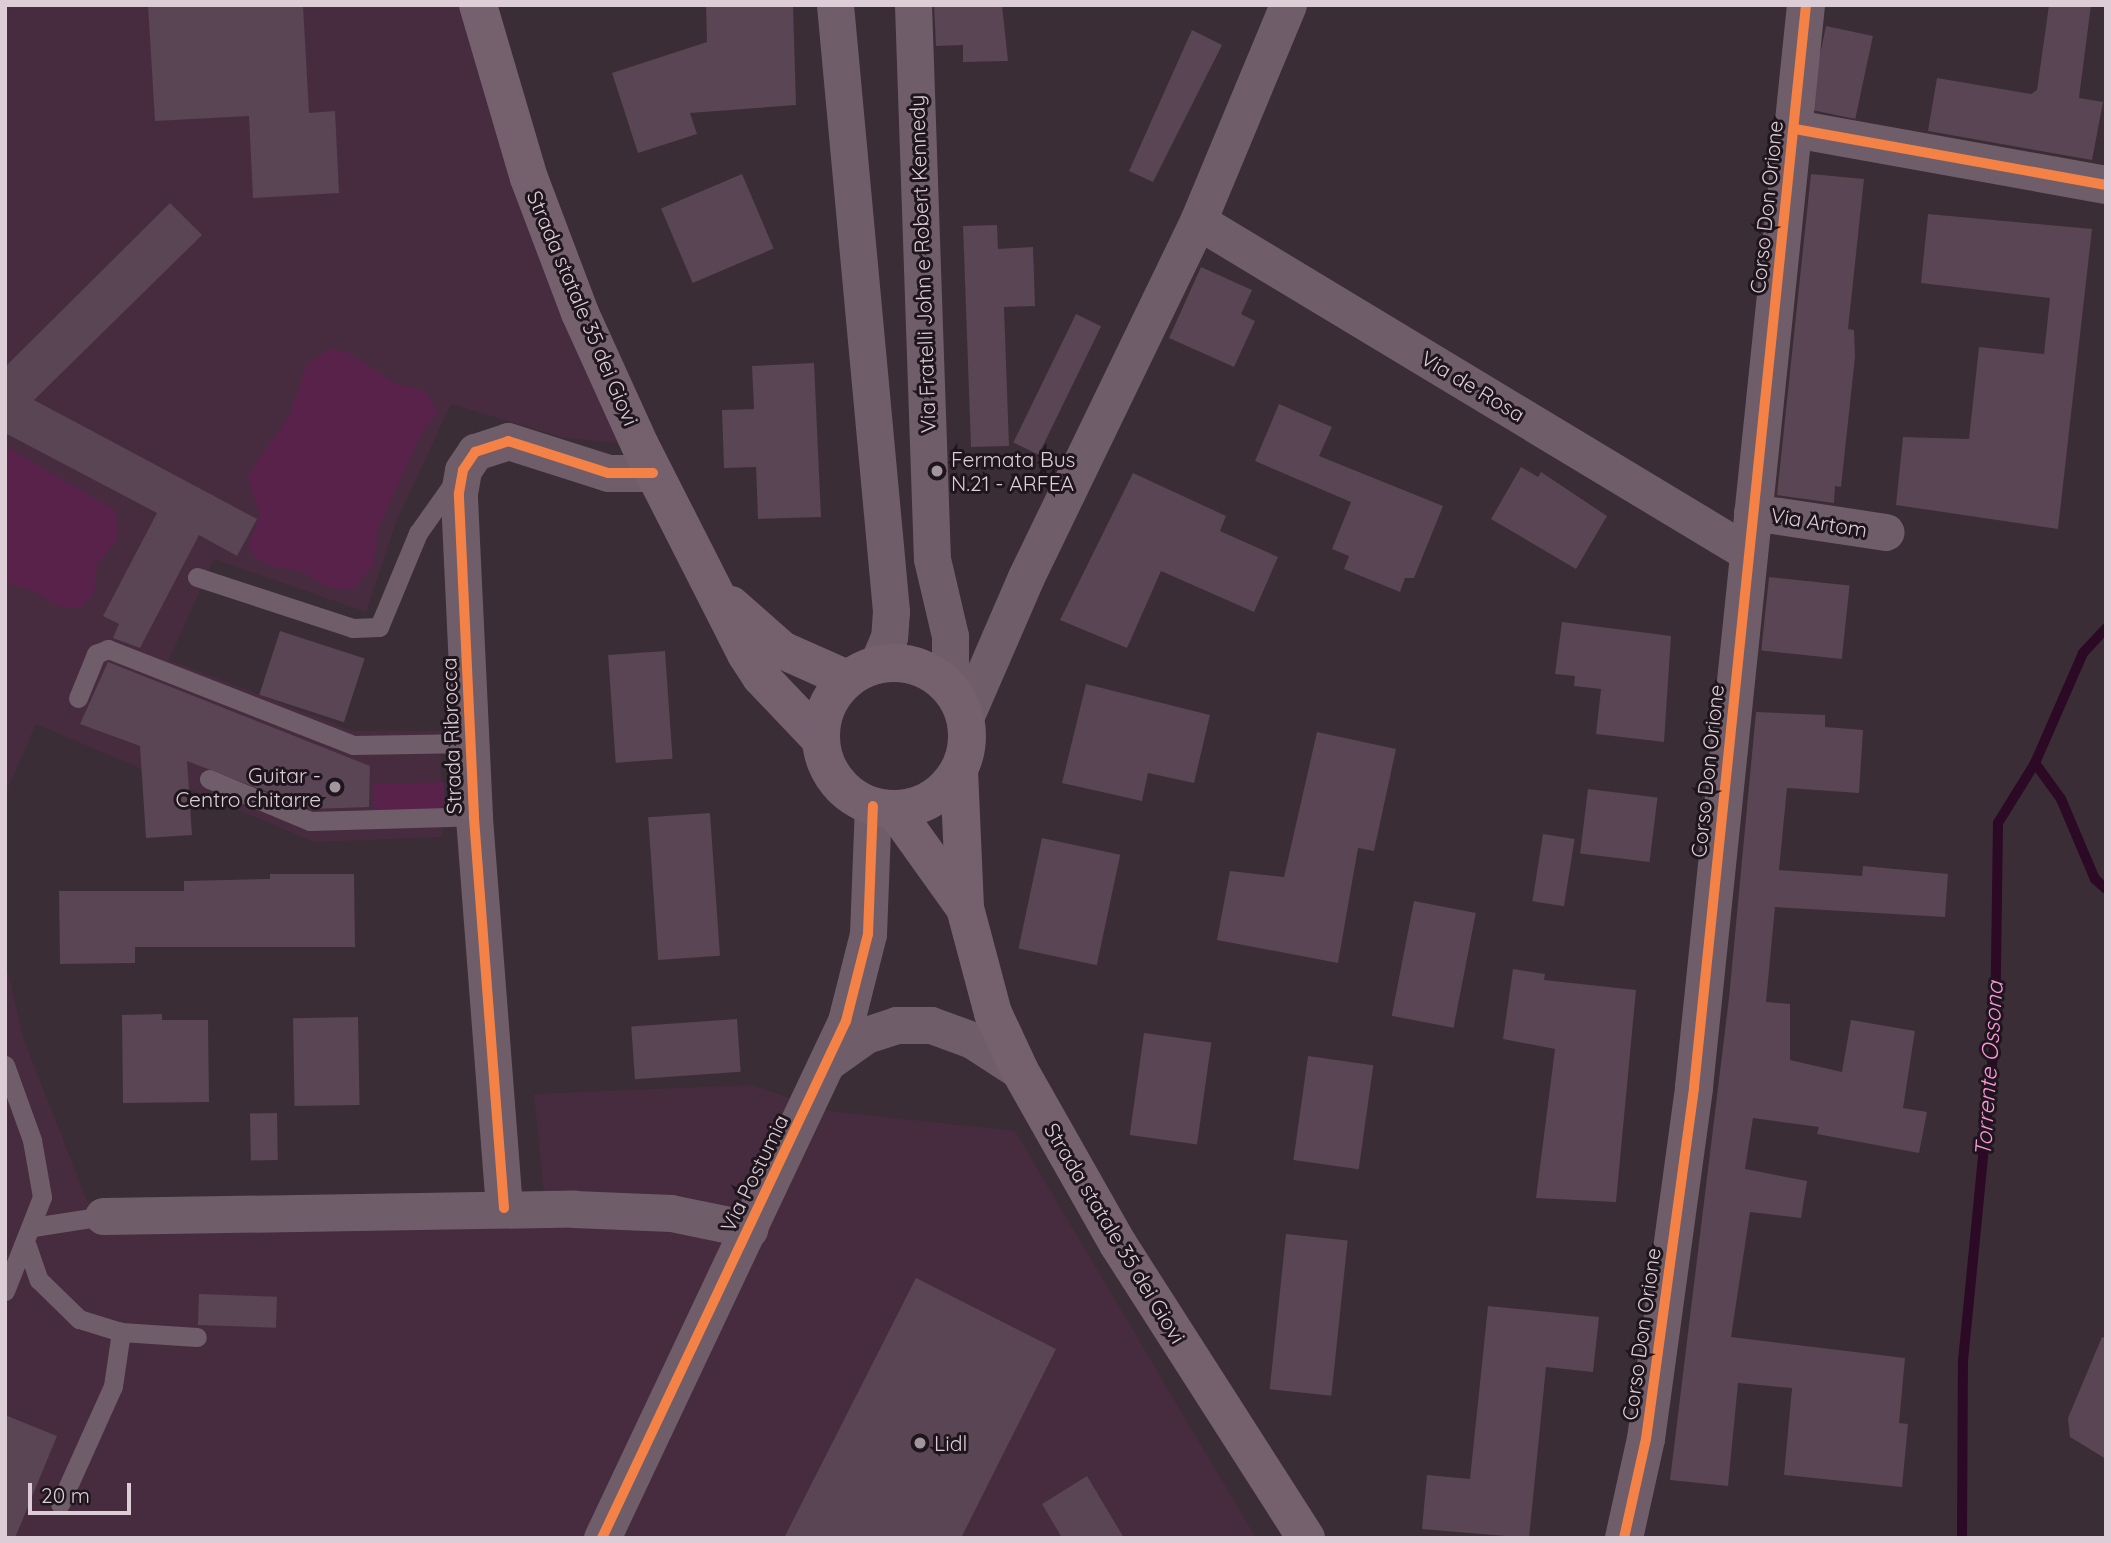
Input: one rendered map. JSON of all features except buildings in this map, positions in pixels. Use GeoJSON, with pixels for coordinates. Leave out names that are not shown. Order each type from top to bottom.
{"type":"FeatureCollection","features":[{"type":"Feature","properties":{"kind":"main road","name":"Strada statale 35 dei Giovi"},"geometry":{"type":"LineString","coordinates":[[478,5],[534,191],[580,313],[653,473],[722,597],[761,677],[820,739]]}},
{"type":"Feature","properties":{"kind":"main road","name":"Strada statale 35 dei Giovi"},"geometry":{"type":"LineString","coordinates":[[722,597],[782,650],[862,672]]}},
{"type":"Feature","properties":{"kind":"main road"},"geometry":{"type":"LineString","coordinates":[[916,666],[957,703],[965,753],[958,770],[944,790],[922,803],[884,807],[836,781],[820,739],[823,716],[862,672],[916,666]]}},
{"type":"Feature","properties":{"kind":"main road","name":"Strada statale 35 dei Giovi"},"geometry":{"type":"LineString","coordinates":[[958,770],[965,908],[978,972],[1020,1071],[1118,1244],[1306,1538]]}},
{"type":"Feature","properties":{"kind":"main road","name":"Strada statale 35 dei Giovi"},"geometry":{"type":"LineString","coordinates":[[884,807],[965,908]]}},
{"type":"Feature","properties":{"kind":"street"},"geometry":{"type":"LineString","coordinates":[[835,5],[891,611],[889,637],[862,672]]}},
{"type":"Feature","properties":{"kind":"street","name":"Via Fratelli John e Robert Kennedy"},"geometry":{"type":"LineString","coordinates":[[913,5],[932,559],[950,636],[957,703]]}},
{"type":"Feature","properties":{"kind":"street"},"geometry":{"type":"LineString","coordinates":[[957,703],[1013,605],[1198,220],[1287,5]]}},
{"type":"Feature","properties":{"kind":"street","name":"Corso Don Orione"},"geometry":{"type":"LineString","coordinates":[[1624,1538],[1646,1439],[1694,1087],[1747,552],[1795,129],[1806,5]]}},
{"type":"Feature","properties":{"kind":"street"},"geometry":{"type":"LineString","coordinates":[[1795,129],[2104,184]]}},
{"type":"Feature","properties":{"kind":"street","name":"Via de Rosa"},"geometry":{"type":"LineString","coordinates":[[1198,220],[1747,552]]}},
{"type":"Feature","properties":{"kind":"street"},"geometry":{"type":"LineString","coordinates":[[463,470],[475,452],[509,442],[607,473],[653,473]]}},
{"type":"Feature","properties":{"kind":"street","name":"Strada Ribrocca"},"geometry":{"type":"LineString","coordinates":[[463,470],[459,494],[474,816],[504,1208]]}},
{"type":"Feature","properties":{"kind":"street","name":"Via Artom"},"geometry":{"type":"LineString","coordinates":[[1752,512],[1886,532]]}},
{"type":"Feature","properties":{"kind":"street"},"geometry":{"type":"LineString","coordinates":[[950,636],[978,640],[1013,605]]}},
{"type":"Feature","properties":{"kind":"street","name":"Via Postumia"},"geometry":{"type":"LineString","coordinates":[[602,1538],[846,1021],[869,934],[884,807]]}},
{"type":"Feature","properties":{"kind":"street"},"geometry":{"type":"LineString","coordinates":[[827,1063],[866,1035],[896,1026],[931,1025],[972,1040],[1020,1071]]}},
{"type":"Feature","properties":{"kind":"street"},"geometry":{"type":"LineString","coordinates":[[103,1216],[504,1208],[671,1213],[749,1229]]}},
{"type":"Feature","properties":{"kind":"street","name":"Corso Don Orione"},"geometry":{"type":"LineString","coordinates":[[1645,1538],[1646,1439]]}},
{"type":"Feature","properties":{"kind":"lane"},"geometry":{"type":"LineString","coordinates":[[197,577],[354,628],[379,627],[418,533],[463,470]]}},
{"type":"Feature","properties":{"kind":"lane"},"geometry":{"type":"LineString","coordinates":[[78,698],[96,654],[108,649],[353,745],[472,743]]}},
{"type":"Feature","properties":{"kind":"lane"},"geometry":{"type":"LineString","coordinates":[[209,779],[310,821],[474,816]]}},
{"type":"Feature","properties":{"kind":"lane"},"geometry":{"type":"LineString","coordinates":[[5,1065],[34,1151],[42,1197],[27,1246],[5,1291]]}},
{"type":"Feature","properties":{"kind":"lane"},"geometry":{"type":"LineString","coordinates":[[33,1227],[103,1216]]}},
{"type":"Feature","properties":{"kind":"lane"},"geometry":{"type":"LineString","coordinates":[[27,1246],[39,1280],[79,1320],[121,1332],[197,1337]]}},
{"type":"Feature","properties":{"kind":"lane"},"geometry":{"type":"LineString","coordinates":[[60,1504],[113,1386],[121,1332]]}},
{"type":"Feature","properties":{"kind":"shaded area"},"geometry":{"type":"Polygon","coordinates":[[[5,5],[478,5],[640,445],[564,438],[451,404],[397,520],[366,612],[214,559],[169,660],[353,731],[440,731],[442,837],[314,842],[36,724],[5,795],[5,5]]]}},
{"type":"Feature","properties":{"kind":"shaded area"},"geometry":{"type":"Polygon","coordinates":[[[330,349],[347,352],[396,384],[425,391],[438,412],[421,434],[378,528],[373,565],[352,590],[327,587],[301,571],[271,566],[253,556],[248,545],[260,516],[247,476],[290,415],[306,366],[330,349]]]}},
{"type":"Feature","properties":{"kind":"shaded area"},"geometry":{"type":"Polygon","coordinates":[[[5,446],[116,511],[118,539],[97,564],[94,593],[81,608],[57,606],[35,591],[5,583],[5,446]]]}},
{"type":"Feature","properties":{"kind":"shaded area"},"geometry":{"type":"Polygon","coordinates":[[[444,782],[445,808],[373,814],[373,784],[444,782]]]}},
{"type":"Feature","properties":{"kind":"shaded area"},"geometry":{"type":"Polygon","coordinates":[[[5,961],[24,1040],[87,1201],[544,1193],[534,1094],[751,1085],[829,1111],[1015,1131],[1256,1538],[5,1538],[5,961]]]}},
{"type":"Feature","properties":{"kind":"waterway","name":"Torrente Ossona"},"geometry":{"type":"LineString","coordinates":[[1962,1538],[1963,1361],[1995,1037],[1998,823],[2035,763],[2083,653],[2106,628]]}},
{"type":"Feature","properties":{"kind":"waterway"},"geometry":{"type":"LineString","coordinates":[[2035,763],[2061,799],[2095,879],[2106,889]]}},
{"type":"Feature","properties":{"kind":"cycle path"},"geometry":{"type":"LineString","coordinates":[[1624,1538],[1646,1439],[1694,1087],[1806,5]]}},
{"type":"Feature","properties":{"kind":"cycle path"},"geometry":{"type":"LineString","coordinates":[[1795,129],[2106,185]]}},
{"type":"Feature","properties":{"kind":"cycle path"},"geometry":{"type":"LineString","coordinates":[[504,1208],[474,816],[459,493],[463,470],[475,452],[508,441],[608,473],[653,473]]}},
{"type":"Feature","properties":{"kind":"cycle path"},"geometry":{"type":"LineString","coordinates":[[602,1538],[846,1021],[868,934],[873,806]]}},
{"type":"Feature","properties":{"kind":"place","name":"Fermata Bus N.21 - ARFEA"},"geometry":{"type":"Point","coordinates":[937,471]}},
{"type":"Feature","properties":{"kind":"place","name":"Guitar - Centro chitarre"},"geometry":{"type":"Point","coordinates":[335,787]}},
{"type":"Feature","properties":{"kind":"place","name":"Lidl"},"geometry":{"type":"Point","coordinates":[920,1443]}}]}
